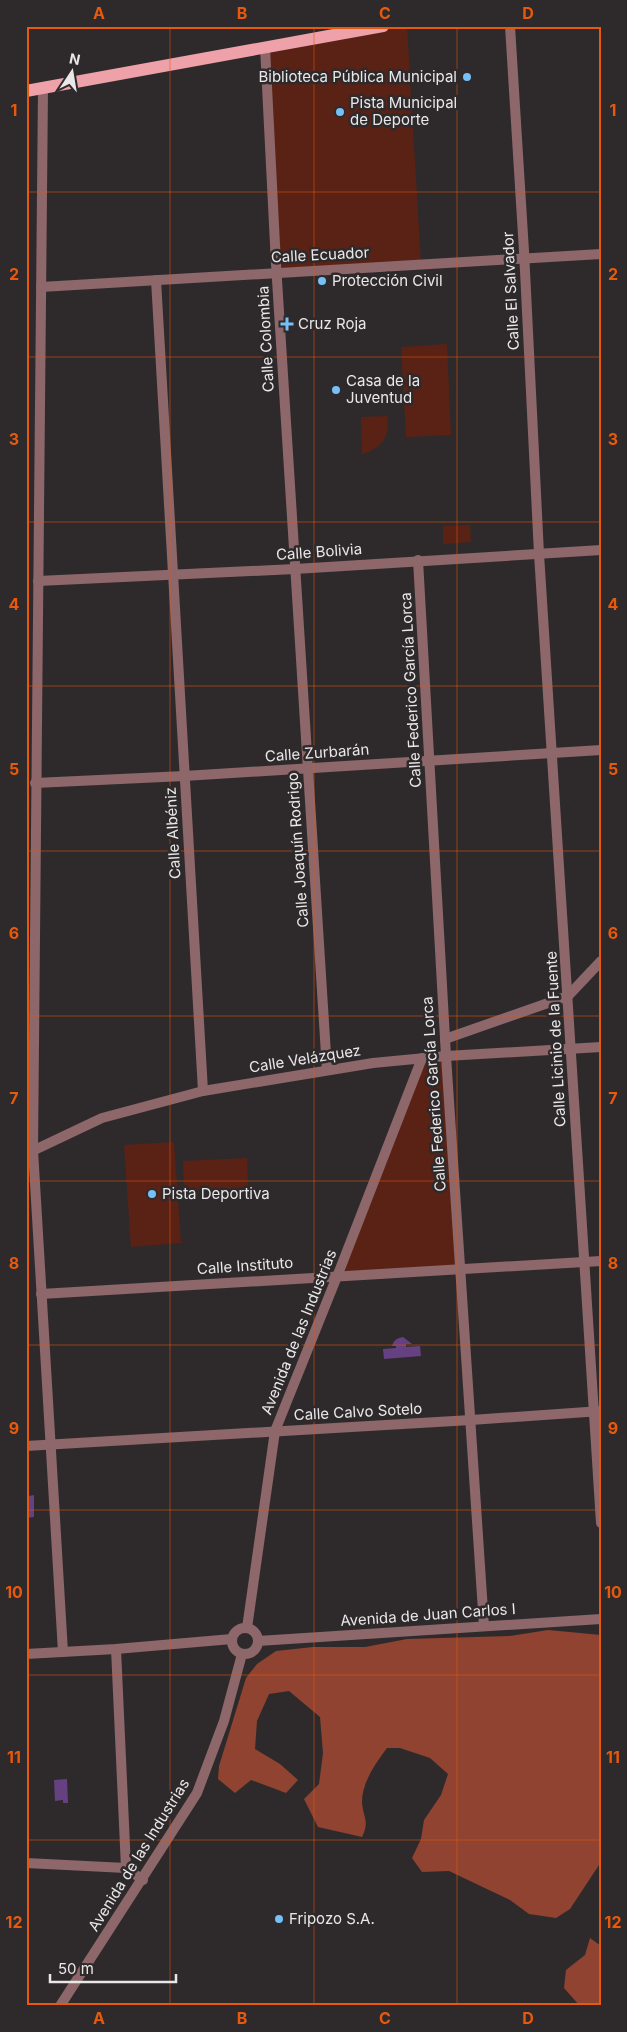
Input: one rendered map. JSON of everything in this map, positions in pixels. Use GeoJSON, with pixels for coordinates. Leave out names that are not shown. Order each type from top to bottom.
{"type":"FeatureCollection","features":[{"type":"Feature","properties":{"kind":"main road"},"geometry":{"type":"LineString","coordinates":[[26,91],[383,26]]}},
{"type":"Feature","properties":{"kind":"street","name":"Calle El Salvador"},"geometry":{"type":"LineString","coordinates":[[510,26],[539,554]]}},
{"type":"Feature","properties":{"kind":"street","name":"Calle Colombia"},"geometry":{"type":"LineString","coordinates":[[265,47],[295,568]]}},
{"type":"Feature","properties":{"kind":"street"},"geometry":{"type":"LineString","coordinates":[[43,88],[38,581],[31,693],[35,783],[30,1152],[41,1294],[63,1652]]}},
{"type":"Feature","properties":{"kind":"street","name":"Calle Ecuador"},"geometry":{"type":"LineString","coordinates":[[41,287],[601,254]]}},
{"type":"Feature","properties":{"kind":"street","name":"Calle Albéniz"},"geometry":{"type":"LineString","coordinates":[[156,280],[203,1091]]}},
{"type":"Feature","properties":{"kind":"street","name":"Calle Bolivia"},"geometry":{"type":"LineString","coordinates":[[38,581],[601,550]]}},
{"type":"Feature","properties":{"kind":"street","name":"Calle Licinio de la Fuente"},"geometry":{"type":"LineString","coordinates":[[539,554],[584,1262],[597,1411],[601,1523]]}},
{"type":"Feature","properties":{"kind":"street","name":"Calle Federico García Lorca"},"geometry":{"type":"LineString","coordinates":[[418,560],[431,761],[446,1056],[484,1626]]}},
{"type":"Feature","properties":{"kind":"street","name":"Calle Joaquín Rodrigo"},"geometry":{"type":"LineString","coordinates":[[295,568],[327,1070]]}},
{"type":"Feature","properties":{"kind":"street","name":"Calle Zurbarán"},"geometry":{"type":"LineString","coordinates":[[35,783],[184,776],[601,750]]}},
{"type":"Feature","properties":{"kind":"street"},"geometry":{"type":"LineString","coordinates":[[446,1039],[568,996],[601,961]]}},
{"type":"Feature","properties":{"kind":"street","name":"Calle Velázquez"},"geometry":{"type":"LineString","coordinates":[[30,1152],[102,1118],[203,1091],[373,1063],[446,1056],[601,1048]]}},
{"type":"Feature","properties":{"kind":"street","name":"Avenida de las Industrias"},"geometry":{"type":"LineString","coordinates":[[247,1628],[275,1431],[422,1058]]}},
{"type":"Feature","properties":{"kind":"street","name":"Calle Instituto"},"geometry":{"type":"LineString","coordinates":[[41,1294],[601,1261]]}},
{"type":"Feature","properties":{"kind":"street","name":"Calle Calvo Sotelo"},"geometry":{"type":"LineString","coordinates":[[26,1446],[597,1411]]}},
{"type":"Feature","properties":{"kind":"street","name":"Avenida de Juan Carlos I"},"geometry":{"type":"LineString","coordinates":[[258,1641],[601,1619]]}},
{"type":"Feature","properties":{"kind":"street"},"geometry":{"type":"LineString","coordinates":[[26,1654],[116,1649],[232,1639],[239,1630],[247,1628],[256,1634],[258,1641],[253,1652],[242,1654],[234,1649],[232,1639]]}},
{"type":"Feature","properties":{"kind":"street"},"geometry":{"type":"LineString","coordinates":[[116,1649],[126,1868]]}},
{"type":"Feature","properties":{"kind":"street","name":"Avenida de las Industrias"},"geometry":{"type":"LineString","coordinates":[[60,2006],[143,1880],[197,1793],[224,1722],[242,1654]]}},
{"type":"Feature","properties":{"kind":"street"},"geometry":{"type":"LineString","coordinates":[[26,1863],[126,1868],[143,1880]]}},
{"type":"Feature","properties":{"kind":"shaded area","name":"Pista Municipal de Deporte"},"geometry":{"type":"Polygon","coordinates":[[[383,26],[407,26],[421,264],[277,273],[265,47],[383,26]]]}},
{"type":"Feature","properties":{"kind":"shaded area"},"geometry":{"type":"Polygon","coordinates":[[[26,117],[28,119],[26,437],[26,117]]]}},
{"type":"Feature","properties":{"kind":"shaded area"},"geometry":{"type":"Polygon","coordinates":[[[447,344],[451,435],[406,437],[401,347],[447,344]]]}},
{"type":"Feature","properties":{"kind":"shaded area"},"geometry":{"type":"Polygon","coordinates":[[[387,416],[387,430],[383,441],[374,449],[362,454],[361,417],[387,416]]]}},
{"type":"Feature","properties":{"kind":"shaded area"},"geometry":{"type":"Polygon","coordinates":[[[470,525],[471,542],[443,544],[443,526],[470,525]]]}},
{"type":"Feature","properties":{"kind":"shaded area"},"geometry":{"type":"Polygon","coordinates":[[[446,1056],[461,1270],[338,1275],[422,1058],[446,1056]]]}},
{"type":"Feature","properties":{"kind":"shaded area","name":"Pista Deportiva"},"geometry":{"type":"Polygon","coordinates":[[[174,1142],[181,1243],[131,1247],[124,1145],[174,1142]]]}},
{"type":"Feature","properties":{"kind":"shaded area","name":"Pista Deportiva"},"geometry":{"type":"Polygon","coordinates":[[[247,1158],[248,1188],[184,1191],[183,1161],[247,1158]]]}},
{"type":"Feature","properties":{"kind":"shaded area"},"geometry":{"type":"Polygon","coordinates":[[[403,1337],[412,1344],[406,1344],[406,1347],[420,1346],[421,1356],[384,1359],[383,1349],[396,1348],[396,1346],[392,1346],[394,1342],[403,1337]]]}},
{"type":"Feature","properties":{"kind":"shaded area"},"geometry":{"type":"Polygon","coordinates":[[[34,1495],[34,1517],[26,1518],[26,1498],[34,1495]]]}},
{"type":"Feature","properties":{"kind":"shaded area"},"geometry":{"type":"Polygon","coordinates":[[[548,1630],[601,1635],[601,1862],[570,1909],[556,1918],[529,1914],[510,1900],[449,1871],[422,1872],[412,1858],[421,1839],[424,1820],[441,1795],[448,1774],[430,1758],[400,1748],[387,1748],[370,1773],[364,1787],[362,1802],[366,1827],[362,1837],[318,1827],[304,1799],[319,1784],[323,1753],[320,1717],[289,1691],[269,1694],[257,1721],[255,1749],[280,1764],[298,1780],[286,1793],[251,1780],[235,1793],[218,1779],[219,1766],[246,1678],[257,1664],[276,1651],[313,1647],[365,1647],[407,1639],[510,1636],[548,1630]]]}},
{"type":"Feature","properties":{"kind":"shaded area"},"geometry":{"type":"Polygon","coordinates":[[[67,1779],[68,1803],[63,1803],[63,1800],[55,1801],[54,1780],[67,1779]]]}},
{"type":"Feature","properties":{"kind":"shaded area"},"geometry":{"type":"Polygon","coordinates":[[[590,1938],[601,1946],[601,2006],[580,2006],[564,1988],[566,1970],[585,1955],[590,1938]]]}},
{"type":"Feature","properties":{"kind":"place","name":"Biblioteca Pública Municipal"},"geometry":{"type":"Point","coordinates":[467,77]}},
{"type":"Feature","properties":{"kind":"place","name":"Pista Municipal de Deporte"},"geometry":{"type":"Point","coordinates":[340,112]}},
{"type":"Feature","properties":{"kind":"place","name":"Protección Civil"},"geometry":{"type":"Point","coordinates":[322,281]}},
{"type":"Feature","properties":{"kind":"place","name":"Cruz Roja"},"geometry":{"type":"Point","coordinates":[287,324]}},
{"type":"Feature","properties":{"kind":"place","name":"Casa de la Juventud"},"geometry":{"type":"Point","coordinates":[336,390]}},
{"type":"Feature","properties":{"kind":"place","name":"Pista Deportiva"},"geometry":{"type":"Point","coordinates":[152,1194]}},
{"type":"Feature","properties":{"kind":"place","name":"Fripozo S.A."},"geometry":{"type":"Point","coordinates":[279,1919]}}]}
